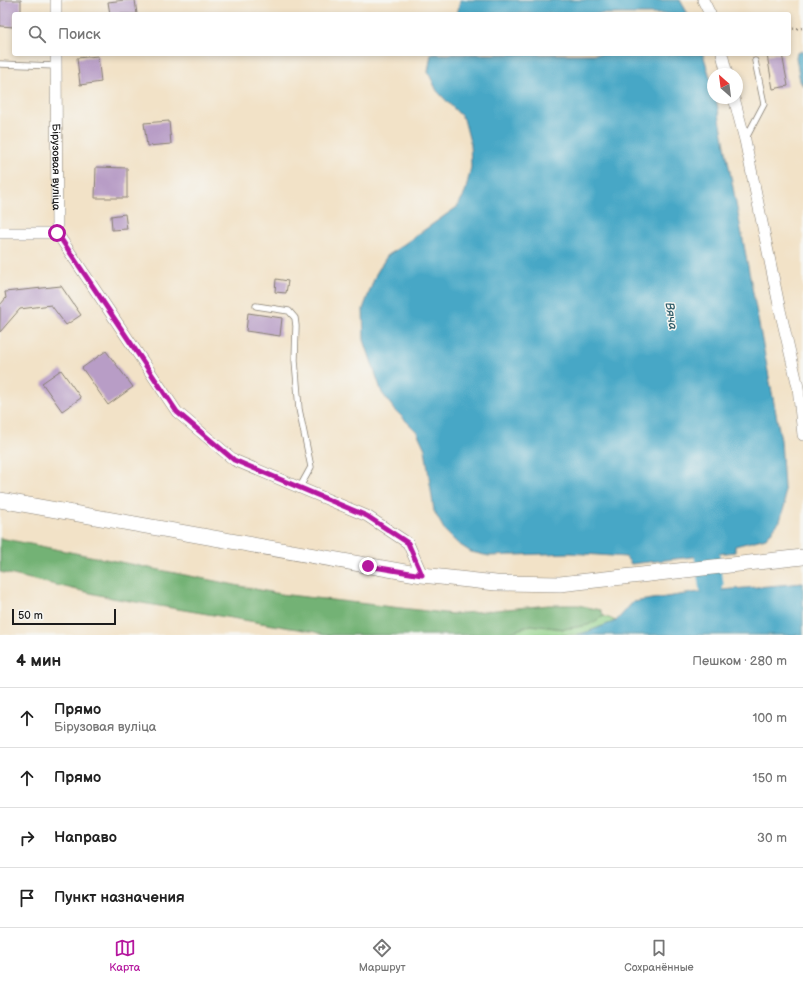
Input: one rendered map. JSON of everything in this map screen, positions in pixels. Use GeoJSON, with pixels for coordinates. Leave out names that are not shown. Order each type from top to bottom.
{"type":"FeatureCollection","features":[{"type":"Feature","properties":{"kind":"main road"},"geometry":{"type":"LineString","coordinates":[[0,500],[422,575],[496,583],[560,584],[630,575],[803,557]]}},
{"type":"Feature","properties":{"kind":"street"},"geometry":{"type":"LineString","coordinates":[[56,0],[56,12]]}},
{"type":"Feature","properties":{"kind":"street"},"geometry":{"type":"LineString","coordinates":[[703,0],[709,12]]}},
{"type":"Feature","properties":{"kind":"street","name":"Бірузовая вуліца"},"geometry":{"type":"LineString","coordinates":[[56,56],[57,233]]}},
{"type":"Feature","properties":{"kind":"street"},"geometry":{"type":"LineString","coordinates":[[722,56],[726,68]]}},
{"type":"Feature","properties":{"kind":"street"},"geometry":{"type":"LineString","coordinates":[[736,104],[745,140],[780,310],[798,387],[803,435]]}},
{"type":"Feature","properties":{"kind":"street"},"geometry":{"type":"LineString","coordinates":[[0,233],[57,233],[177,412],[234,460],[367,516],[408,543],[422,575]]}},
{"type":"Feature","properties":{"kind":"lane"},"geometry":{"type":"LineString","coordinates":[[745,140],[764,104],[755,61]]}},
{"type":"Feature","properties":{"kind":"lane"},"geometry":{"type":"LineString","coordinates":[[0,64],[56,66]]}},
{"type":"Feature","properties":{"kind":"lane"},"geometry":{"type":"LineString","coordinates":[[256,306],[289,311],[295,318],[295,360],[299,409],[311,467],[300,487]]}},
{"type":"Feature","properties":{"kind":"path"},"geometry":{"type":"LineString","coordinates":[[791,29],[803,28]]}},
{"type":"Feature","properties":{"kind":"green space"},"geometry":{"type":"Polygon","coordinates":[[[0,538],[280,594],[453,614],[549,605],[578,605],[601,610],[604,616],[588,625],[564,629],[531,625],[503,635],[323,635],[315,632],[112,598],[0,572],[0,538]]]}},
{"type":"Feature","properties":{"kind":"green space"},"geometry":{"type":"Polygon","coordinates":[[[604,616],[616,621],[576,635],[503,635],[531,625],[564,629],[588,625],[604,616]]]}},
{"type":"Feature","properties":{"kind":"water"},"geometry":{"type":"Polygon","coordinates":[[[460,0],[680,0],[687,12],[457,12],[460,0]]]}},
{"type":"Feature","properties":{"kind":"water"},"geometry":{"type":"Polygon","coordinates":[[[803,51],[803,86],[800,81],[796,57],[797,53],[803,51]]]}},
{"type":"Feature","properties":{"kind":"water"},"geometry":{"type":"Polygon","coordinates":[[[431,56],[704,56],[707,68],[707,104],[717,104],[781,440],[785,504],[780,521],[766,538],[735,546],[735,552],[631,564],[626,557],[570,553],[489,556],[471,552],[457,543],[445,531],[434,511],[425,449],[417,432],[394,409],[382,393],[364,340],[363,309],[376,274],[387,256],[457,207],[465,193],[471,167],[470,142],[464,119],[437,91],[428,72],[431,56]]]}},
{"type":"Feature","properties":{"kind":"water"},"geometry":{"type":"Polygon","coordinates":[[[803,583],[803,635],[576,635],[616,621],[633,602],[699,592],[803,583]]]}},
{"type":"Feature","properties":{"kind":"building"},"geometry":{"type":"Polygon","coordinates":[[[0,0],[21,0],[21,12],[12,12],[12,27],[0,26],[0,0]]]}},
{"type":"Feature","properties":{"kind":"building"},"geometry":{"type":"Polygon","coordinates":[[[135,0],[137,12],[110,12],[108,2],[135,0]]]}},
{"type":"Feature","properties":{"kind":"building"},"geometry":{"type":"Polygon","coordinates":[[[98,56],[101,82],[80,85],[77,58],[98,56]]]}},
{"type":"Feature","properties":{"kind":"building"},"geometry":{"type":"Polygon","coordinates":[[[767,56],[782,56],[788,86],[773,89],[767,56]]]}},
{"type":"Feature","properties":{"kind":"building"},"geometry":{"type":"Polygon","coordinates":[[[169,121],[171,144],[147,146],[144,123],[169,121]]]}},
{"type":"Feature","properties":{"kind":"building"},"geometry":{"type":"Polygon","coordinates":[[[96,167],[127,168],[127,198],[95,198],[96,167]]]}},
{"type":"Feature","properties":{"kind":"building"},"geometry":{"type":"Polygon","coordinates":[[[125,214],[127,229],[112,230],[111,216],[125,214]]]}},
{"type":"Feature","properties":{"kind":"building"},"geometry":{"type":"Polygon","coordinates":[[[276,279],[288,281],[286,293],[275,292],[276,279]]]}},
{"type":"Feature","properties":{"kind":"building"},"geometry":{"type":"Polygon","coordinates":[[[61,286],[81,315],[66,325],[51,305],[20,309],[0,332],[0,305],[6,298],[5,292],[61,286]]]}},
{"type":"Feature","properties":{"kind":"building"},"geometry":{"type":"Polygon","coordinates":[[[248,313],[282,318],[280,336],[246,331],[248,313]]]}},
{"type":"Feature","properties":{"kind":"building"},"geometry":{"type":"Polygon","coordinates":[[[106,351],[133,387],[108,405],[82,368],[106,351]]]}},
{"type":"Feature","properties":{"kind":"building"},"geometry":{"type":"Polygon","coordinates":[[[61,370],[81,398],[62,411],[42,383],[61,370]]]}},
{"type":"Feature","properties":{"kind":"waterway","name":"Вяча"},"geometry":{"type":"LineString","coordinates":[[702,521],[711,584]]}},
{"type":"Feature","properties":{"kind":"route"},"geometry":{"type":"LineString","coordinates":[[57,233],[177,412],[234,460],[367,516],[408,543],[422,575],[368,566]]}}]}
